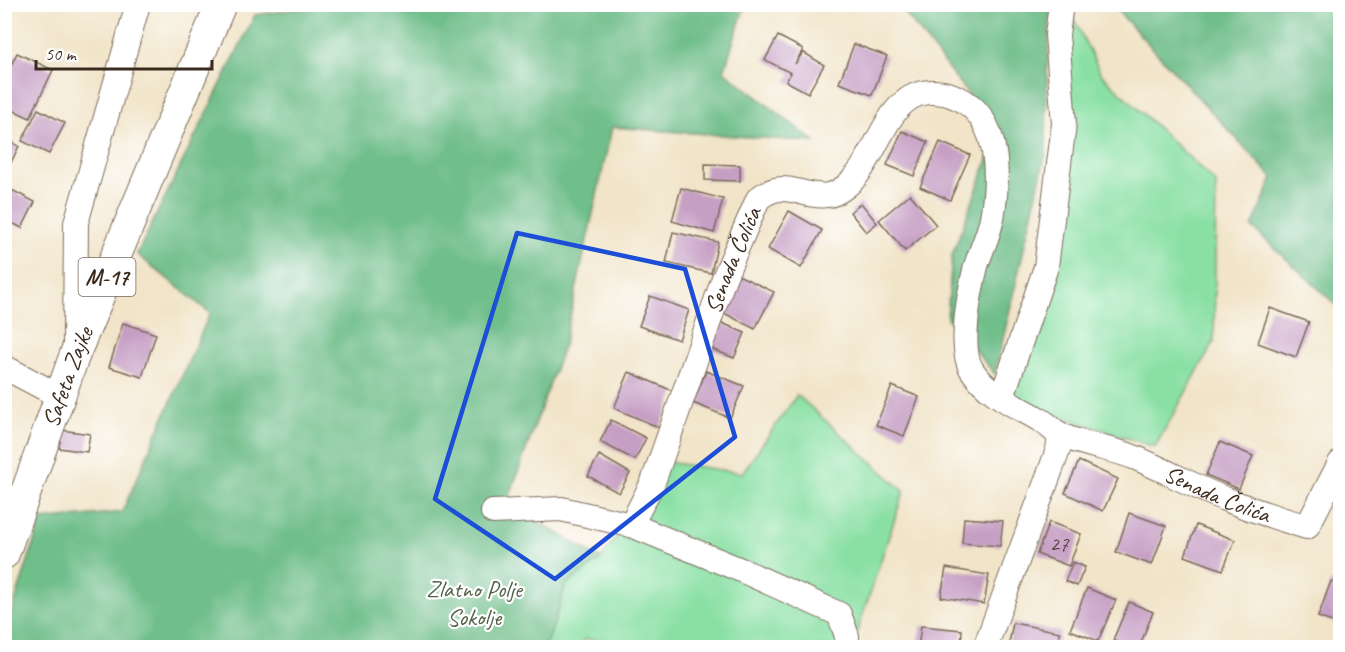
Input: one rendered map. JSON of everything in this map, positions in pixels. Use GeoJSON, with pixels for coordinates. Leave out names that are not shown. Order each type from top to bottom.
{"type":"FeatureCollection","features":[{"type":"Feature","properties":{"kind":"main road","name":"Safeta Zajke"},"geometry":{"type":"LineString","coordinates":[[4,554],[75,354],[221,4]]}},
{"type":"Feature","properties":{"kind":"street"},"geometry":{"type":"LineString","coordinates":[[75,354],[76,223],[138,4]]}},
{"type":"Feature","properties":{"kind":"street"},"geometry":{"type":"LineString","coordinates":[[1002,397],[1046,267],[1064,124],[1057,35],[1061,4]]}},
{"type":"Feature","properties":{"kind":"street","name":"Senada Čolića"},"geometry":{"type":"LineString","coordinates":[[631,525],[653,482],[724,278],[758,198],[768,190],[781,188],[830,195],[845,186],[858,174],[897,110],[910,97],[928,92],[947,92],[962,99],[977,112],[988,128],[993,142],[996,186],[992,220],[976,266],[967,315],[966,350],[970,369],[985,386],[1060,435],[1134,457],[1232,502],[1307,527],[1341,463]]}},
{"type":"Feature","properties":{"kind":"street"},"geometry":{"type":"LineString","coordinates":[[4,367],[61,397]]}},
{"type":"Feature","properties":{"kind":"street"},"geometry":{"type":"LineString","coordinates":[[985,648],[1058,450],[1060,435]]}},
{"type":"Feature","properties":{"kind":"street"},"geometry":{"type":"LineString","coordinates":[[493,512],[561,509],[631,525],[741,570],[839,614],[847,636],[847,648]]}},
{"type":"Feature","properties":{"kind":"highlighted area"},"geometry":{"type":"Polygon","coordinates":[[[517,233],[685,269],[735,437],[555,579],[435,499],[517,233]]]}},
{"type":"Feature","properties":{"kind":"green space","name":"Zlatno Polje Sokolje"},"geometry":{"type":"Polygon","coordinates":[[[331,4],[745,5],[724,71],[815,142],[612,127],[564,344],[507,503],[601,559],[566,585],[550,636],[543,647],[5,648],[5,633],[41,520],[122,512],[210,313],[137,254],[255,15],[331,4]]]}},
{"type":"Feature","properties":{"kind":"green space"},"geometry":{"type":"Polygon","coordinates":[[[899,5],[1051,5],[1047,69],[1046,153],[995,374],[947,318],[952,255],[998,133],[899,5]]]}},
{"type":"Feature","properties":{"kind":"green space"},"geometry":{"type":"Polygon","coordinates":[[[1067,5],[1101,74],[1216,183],[1214,342],[1155,447],[1002,397],[1046,267],[1067,5]]]}},
{"type":"Feature","properties":{"kind":"green space"},"geometry":{"type":"Polygon","coordinates":[[[1124,5],[1340,5],[1340,302],[1336,305],[1252,227],[1273,178],[1117,10],[1124,5]]]}},
{"type":"Feature","properties":{"kind":"green space"},"geometry":{"type":"Polygon","coordinates":[[[797,395],[904,491],[852,647],[710,648],[584,639],[581,647],[414,648],[571,581],[601,559],[667,462],[742,473],[797,395]]]}},
{"type":"Feature","properties":{"kind":"building"},"geometry":{"type":"Polygon","coordinates":[[[778,36],[803,49],[795,64],[803,52],[824,65],[808,93],[786,81],[791,73],[765,60],[778,36]]]}},
{"type":"Feature","properties":{"kind":"building"},"geometry":{"type":"Polygon","coordinates":[[[854,44],[887,56],[872,95],[839,83],[854,44]]]}},
{"type":"Feature","properties":{"kind":"building"},"geometry":{"type":"Polygon","coordinates":[[[17,53],[53,70],[30,118],[4,106],[4,80],[17,53]]]}},
{"type":"Feature","properties":{"kind":"building"},"geometry":{"type":"Polygon","coordinates":[[[38,109],[65,123],[49,154],[22,141],[38,109]]]}},
{"type":"Feature","properties":{"kind":"building"},"geometry":{"type":"Polygon","coordinates":[[[902,131],[928,142],[914,176],[887,165],[902,131]]]}},
{"type":"Feature","properties":{"kind":"building"},"geometry":{"type":"Polygon","coordinates":[[[4,139],[19,146],[4,177],[4,139]]]}},
{"type":"Feature","properties":{"kind":"building"},"geometry":{"type":"Polygon","coordinates":[[[940,142],[970,155],[950,200],[920,187],[940,142]]]}},
{"type":"Feature","properties":{"kind":"building"},"geometry":{"type":"Polygon","coordinates":[[[705,164],[740,165],[740,181],[705,180],[705,164]]]}},
{"type":"Feature","properties":{"kind":"building"},"geometry":{"type":"Polygon","coordinates":[[[4,186],[35,202],[22,228],[4,219],[4,186]]]}},
{"type":"Feature","properties":{"kind":"building"},"geometry":{"type":"Polygon","coordinates":[[[681,188],[723,199],[714,233],[672,221],[681,188]]]}},
{"type":"Feature","properties":{"kind":"building"},"geometry":{"type":"Polygon","coordinates":[[[910,194],[936,225],[905,251],[879,220],[910,194]]]}},
{"type":"Feature","properties":{"kind":"building"},"geometry":{"type":"Polygon","coordinates":[[[861,203],[877,223],[866,232],[850,212],[861,203]]]}},
{"type":"Feature","properties":{"kind":"building"},"geometry":{"type":"Polygon","coordinates":[[[789,211],[822,230],[801,268],[768,249],[789,211]]]}},
{"type":"Feature","properties":{"kind":"building"},"geometry":{"type":"Polygon","coordinates":[[[673,232],[718,242],[711,273],[666,263],[673,232]]]}},
{"type":"Feature","properties":{"kind":"building"},"geometry":{"type":"Polygon","coordinates":[[[736,274],[774,292],[755,329],[718,310],[736,274]]]}},
{"type":"Feature","properties":{"kind":"building"},"geometry":{"type":"Polygon","coordinates":[[[650,296],[689,310],[679,340],[639,326],[650,296]]]}},
{"type":"Feature","properties":{"kind":"building"},"geometry":{"type":"Polygon","coordinates":[[[1270,308],[1309,322],[1296,357],[1258,343],[1270,308]]]}},
{"type":"Feature","properties":{"kind":"building"},"geometry":{"type":"Polygon","coordinates":[[[715,320],[745,333],[734,358],[704,346],[715,320]]]}},
{"type":"Feature","properties":{"kind":"building"},"geometry":{"type":"Polygon","coordinates":[[[123,323],[156,334],[142,377],[109,367],[123,323]]]}},
{"type":"Feature","properties":{"kind":"building"},"geometry":{"type":"Polygon","coordinates":[[[706,371],[744,386],[730,418],[693,403],[706,371]]]}},
{"type":"Feature","properties":{"kind":"building"},"geometry":{"type":"Polygon","coordinates":[[[629,372],[675,392],[660,428],[614,408],[629,372]]]}},
{"type":"Feature","properties":{"kind":"building"},"geometry":{"type":"Polygon","coordinates":[[[892,386],[919,397],[904,436],[876,425],[892,386]]]}},
{"type":"Feature","properties":{"kind":"building"},"geometry":{"type":"Polygon","coordinates":[[[611,420],[646,438],[635,460],[600,442],[611,420]]]}},
{"type":"Feature","properties":{"kind":"building"},"geometry":{"type":"Polygon","coordinates":[[[61,430],[90,434],[87,452],[59,448],[61,430]]]}},
{"type":"Feature","properties":{"kind":"building"},"geometry":{"type":"Polygon","coordinates":[[[1220,442],[1253,456],[1239,489],[1206,475],[1220,442]]]}},
{"type":"Feature","properties":{"kind":"building"},"geometry":{"type":"Polygon","coordinates":[[[599,455],[630,473],[619,493],[588,476],[599,455]]]}},
{"type":"Feature","properties":{"kind":"building"},"geometry":{"type":"Polygon","coordinates":[[[1079,461],[1118,479],[1103,511],[1065,493],[1079,461]]]}},
{"type":"Feature","properties":{"kind":"building"},"geometry":{"type":"Polygon","coordinates":[[[1129,513],[1166,526],[1152,565],[1116,552],[1129,513]]]}},
{"type":"Feature","properties":{"kind":"building"},"geometry":{"type":"Polygon","coordinates":[[[964,518],[1003,521],[1000,546],[962,543],[964,518]]]}},
{"type":"Feature","properties":{"kind":"building"},"geometry":{"type":"Polygon","coordinates":[[[1049,522],[1081,534],[1069,566],[1037,554],[1049,522]]]}},
{"type":"Feature","properties":{"kind":"building"},"geometry":{"type":"Polygon","coordinates":[[[1196,525],[1235,540],[1223,570],[1185,556],[1196,525]]]}},
{"type":"Feature","properties":{"kind":"building"},"geometry":{"type":"Polygon","coordinates":[[[1073,562],[1085,567],[1077,586],[1065,581],[1073,562]]]}},
{"type":"Feature","properties":{"kind":"building"},"geometry":{"type":"Polygon","coordinates":[[[946,568],[989,575],[984,604],[941,597],[946,568]]]}},
{"type":"Feature","properties":{"kind":"building"},"geometry":{"type":"Polygon","coordinates":[[[1331,581],[1340,584],[1340,625],[1318,617],[1331,581]]]}},
{"type":"Feature","properties":{"kind":"building"},"geometry":{"type":"Polygon","coordinates":[[[1087,588],[1116,600],[1098,641],[1070,630],[1087,588]]]}},
{"type":"Feature","properties":{"kind":"building"},"geometry":{"type":"Polygon","coordinates":[[[1129,602],[1153,612],[1139,648],[1130,648],[1113,640],[1129,602]]]}},
{"type":"Feature","properties":{"kind":"building"},"geometry":{"type":"Polygon","coordinates":[[[1013,623],[1060,632],[1057,648],[1008,648],[1013,623]]]}},
{"type":"Feature","properties":{"kind":"building"},"geometry":{"type":"Polygon","coordinates":[[[921,626],[962,630],[961,648],[918,648],[921,626]]]}}]}
